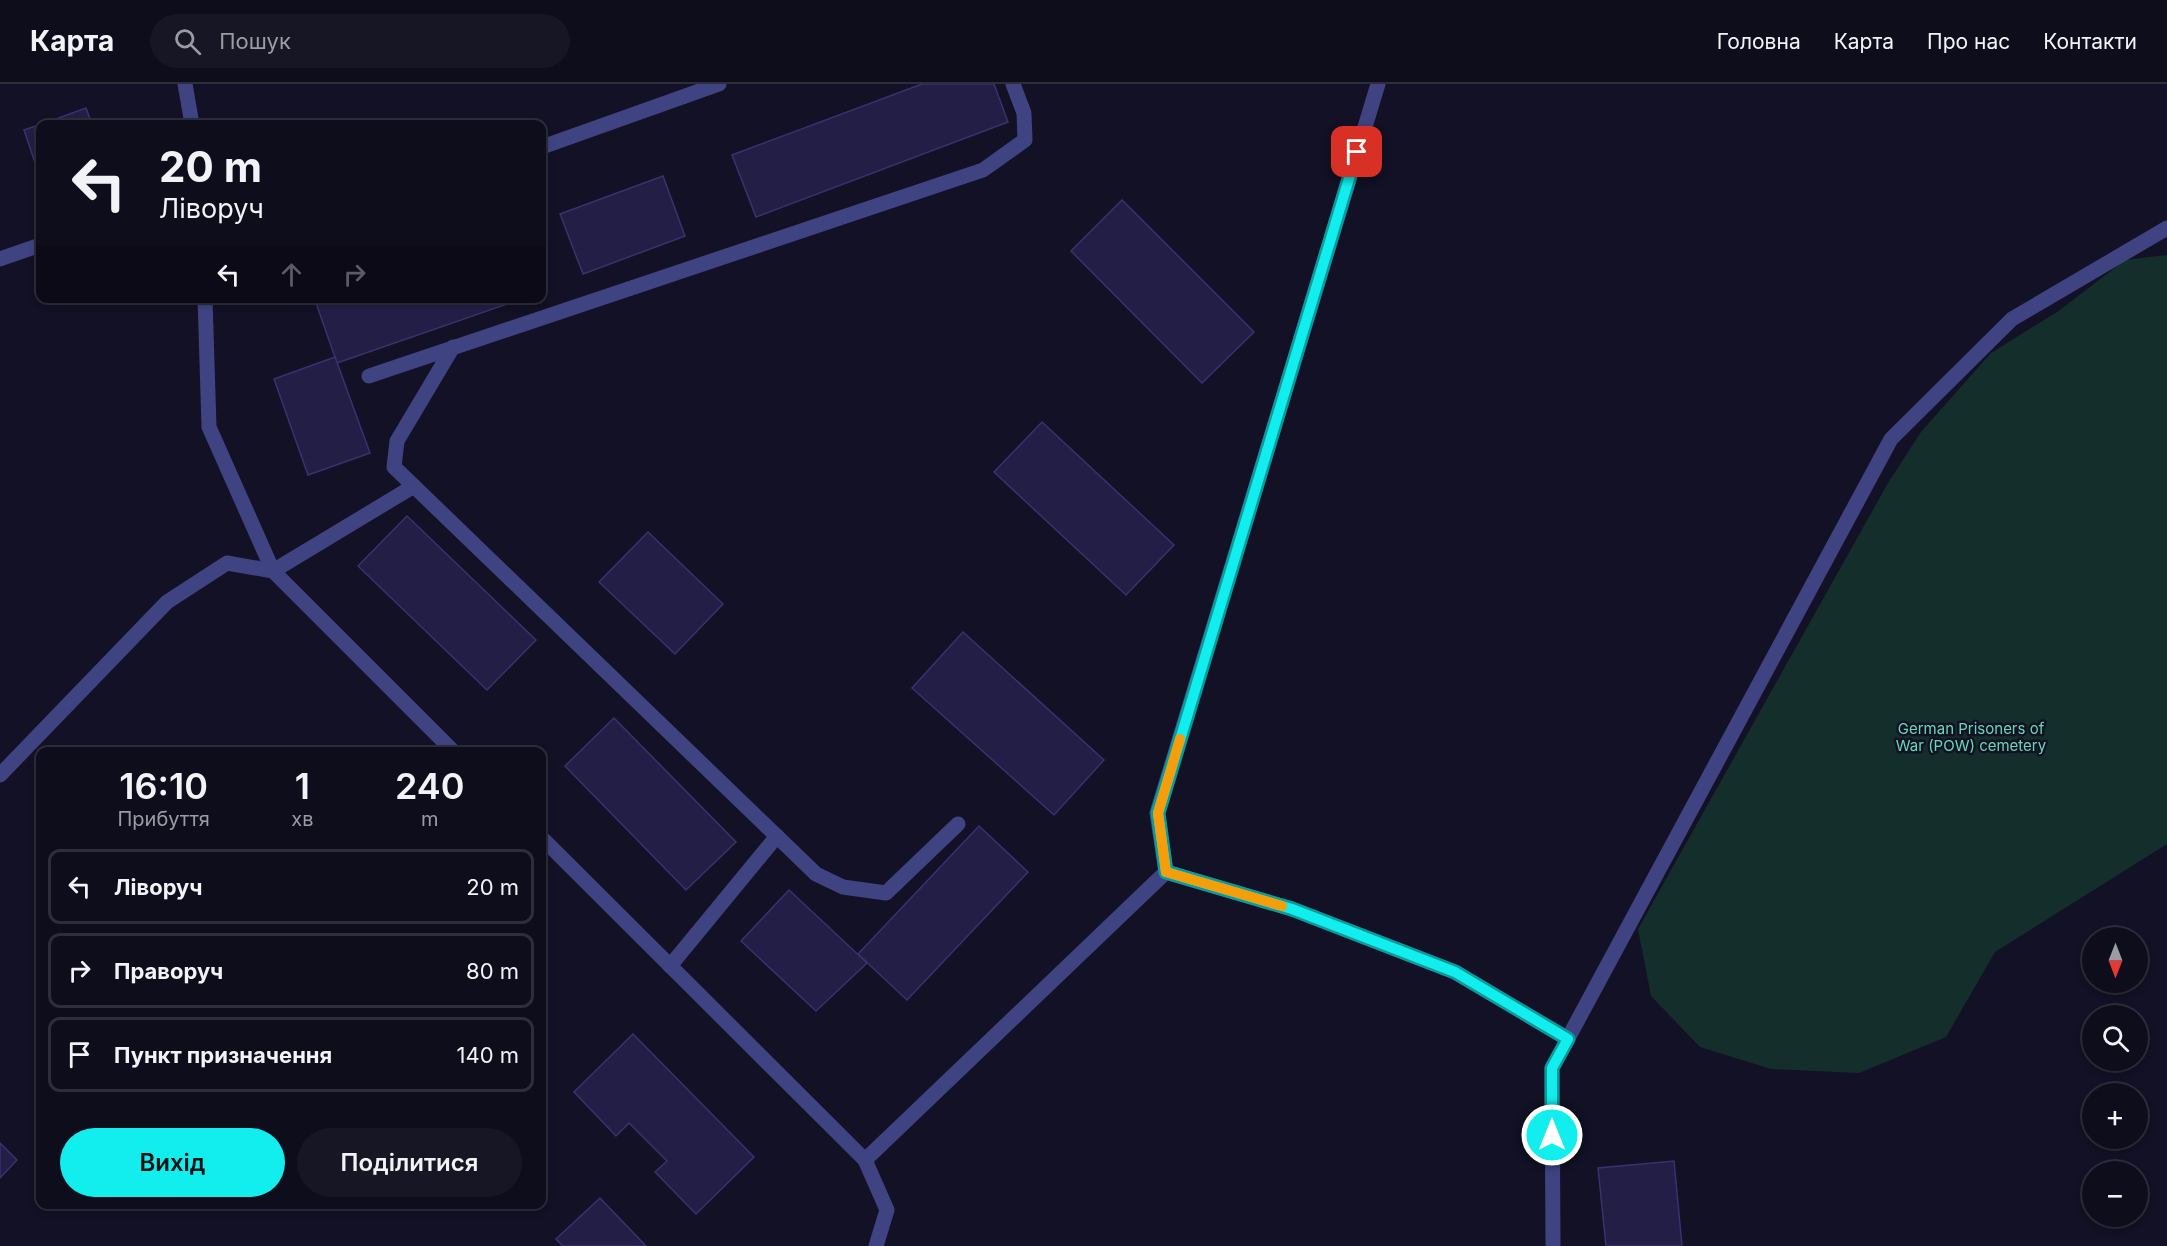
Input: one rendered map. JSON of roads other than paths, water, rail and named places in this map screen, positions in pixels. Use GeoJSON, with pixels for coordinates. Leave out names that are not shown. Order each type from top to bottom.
{"type":"FeatureCollection","features":[{"type":"Feature","properties":{"kind":"street"},"geometry":{"type":"LineString","coordinates":[[185,84],[191,120]]}},
{"type":"Feature","properties":{"kind":"street"},"geometry":{"type":"LineString","coordinates":[[546,146],[719,84]]}},
{"type":"Feature","properties":{"kind":"street"},"geometry":{"type":"LineString","coordinates":[[369,376],[983,170],[1025,140],[1024,113],[1013,84]]}},
{"type":"Feature","properties":{"kind":"street"},"geometry":{"type":"LineString","coordinates":[[1166,872],[1158,813],[1378,84]]}},
{"type":"Feature","properties":{"kind":"street"},"geometry":{"type":"LineString","coordinates":[[1553,1246],[1552,1068],[1891,440],[2012,319],[2167,228]]}},
{"type":"Feature","properties":{"kind":"street"},"geometry":{"type":"LineString","coordinates":[[0,258],[36,246]]}},
{"type":"Feature","properties":{"kind":"street"},"geometry":{"type":"LineString","coordinates":[[206,303],[209,427],[273,571],[449,747]]}},
{"type":"Feature","properties":{"kind":"street"},"geometry":{"type":"LineString","coordinates":[[453,347],[397,441],[394,467],[816,874],[843,887],[886,893],[958,824]]}},
{"type":"Feature","properties":{"kind":"street"},"geometry":{"type":"LineString","coordinates":[[0,775],[167,602],[227,563],[273,571],[414,486]]}},
{"type":"Feature","properties":{"kind":"street"},"geometry":{"type":"LineString","coordinates":[[670,966],[777,836]]}},
{"type":"Feature","properties":{"kind":"street"},"geometry":{"type":"LineString","coordinates":[[546,842],[865,1160],[887,1210],[876,1246]]}},
{"type":"Feature","properties":{"kind":"street"},"geometry":{"type":"LineString","coordinates":[[1166,872],[1292,909],[1455,972],[1568,1039]]}},
{"type":"Feature","properties":{"kind":"street"},"geometry":{"type":"LineString","coordinates":[[865,1160],[1166,872]]}},
{"type":"Feature","properties":{"kind":"park label","name":"German Prisoners of War (POW) cemetery"},"geometry":{"type":"Point","coordinates":[1971,736]}}]}
